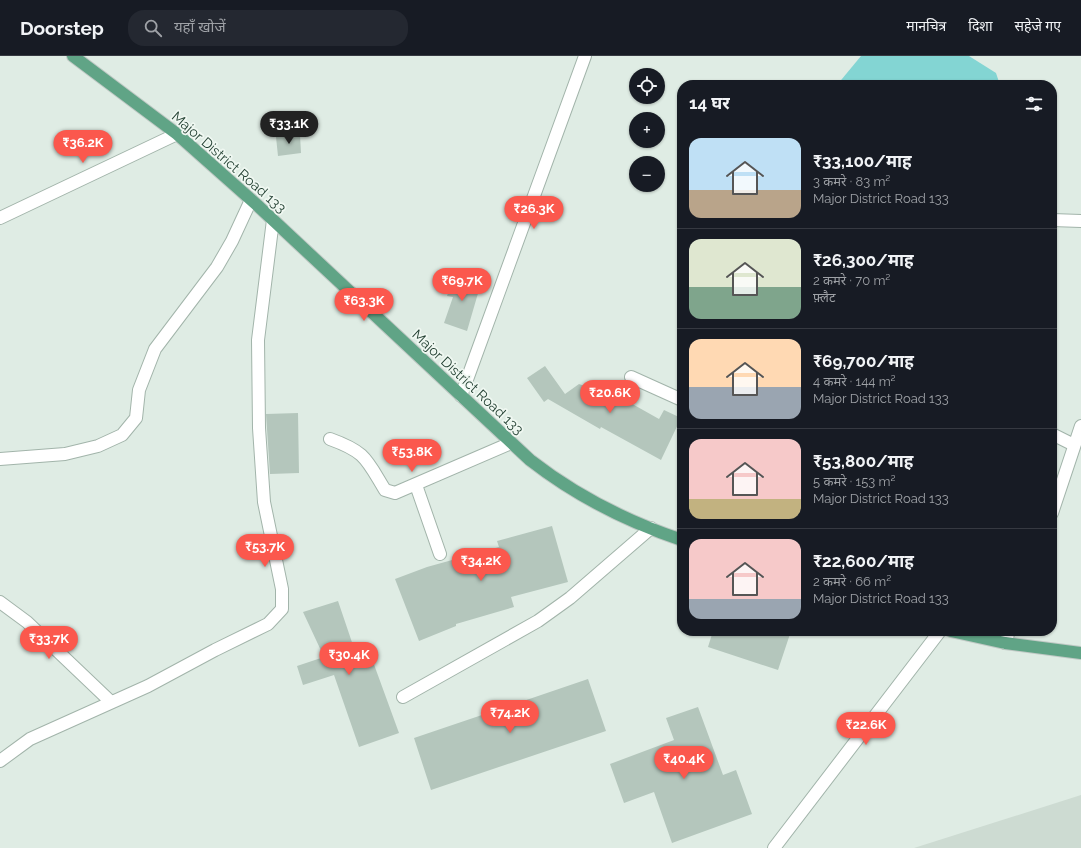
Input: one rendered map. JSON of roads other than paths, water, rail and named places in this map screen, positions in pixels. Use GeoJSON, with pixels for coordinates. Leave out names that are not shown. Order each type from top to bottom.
{"type":"FeatureCollection","features":[{"type":"Feature","properties":{"kind":"main road","name":"Major District Road 133"},"geometry":{"type":"LineString","coordinates":[[73,56],[177,134],[273,220],[511,443],[549,474],[591,500],[651,528],[677,538]]}},
{"type":"Feature","properties":{"kind":"main road"},"geometry":{"type":"LineString","coordinates":[[974,636],[1005,643],[1081,653]]}},
{"type":"Feature","properties":{"kind":"street"},"geometry":{"type":"LineString","coordinates":[[461,396],[585,56]]}},
{"type":"Feature","properties":{"kind":"street"},"geometry":{"type":"LineString","coordinates":[[0,218],[177,134]]}},
{"type":"Feature","properties":{"kind":"street"},"geometry":{"type":"LineString","coordinates":[[0,460],[65,454],[98,446],[122,435],[136,418],[138,390],[154,349],[217,267],[232,241],[251,200]]}},
{"type":"Feature","properties":{"kind":"street"},"geometry":{"type":"LineString","coordinates":[[0,761],[30,739],[148,686],[215,650],[268,624],[282,609],[282,589],[264,502],[259,428],[258,340],[273,220]]}},
{"type":"Feature","properties":{"kind":"street"},"geometry":{"type":"LineString","coordinates":[[1057,220],[1081,221]]}},
{"type":"Feature","properties":{"kind":"street"},"geometry":{"type":"LineString","coordinates":[[630,377],[677,398]]}},
{"type":"Feature","properties":{"kind":"street"},"geometry":{"type":"LineString","coordinates":[[1057,498],[1081,426]]}},
{"type":"Feature","properties":{"kind":"street"},"geometry":{"type":"LineString","coordinates":[[1057,436],[1074,445]]}},
{"type":"Feature","properties":{"kind":"street"},"geometry":{"type":"LineString","coordinates":[[330,439],[350,446],[364,456],[385,490],[395,492],[416,485],[511,443]]}},
{"type":"Feature","properties":{"kind":"street"},"geometry":{"type":"LineString","coordinates":[[416,485],[440,554]]}},
{"type":"Feature","properties":{"kind":"street"},"geometry":{"type":"LineString","coordinates":[[403,697],[538,621],[570,598],[651,528]]}},
{"type":"Feature","properties":{"kind":"street"},"geometry":{"type":"LineString","coordinates":[[0,602],[27,622],[111,702]]}},
{"type":"Feature","properties":{"kind":"street"},"geometry":{"type":"LineString","coordinates":[[774,848],[936,636]]}},
{"type":"Feature","properties":{"kind":"street"},"geometry":{"type":"LineString","coordinates":[[1005,643],[1007,636]]}},
{"type":"Feature","properties":{"kind":"water"},"geometry":{"type":"Polygon","coordinates":[[[861,56],[969,56],[996,73],[998,80],[841,80],[861,56]]]}}]}
